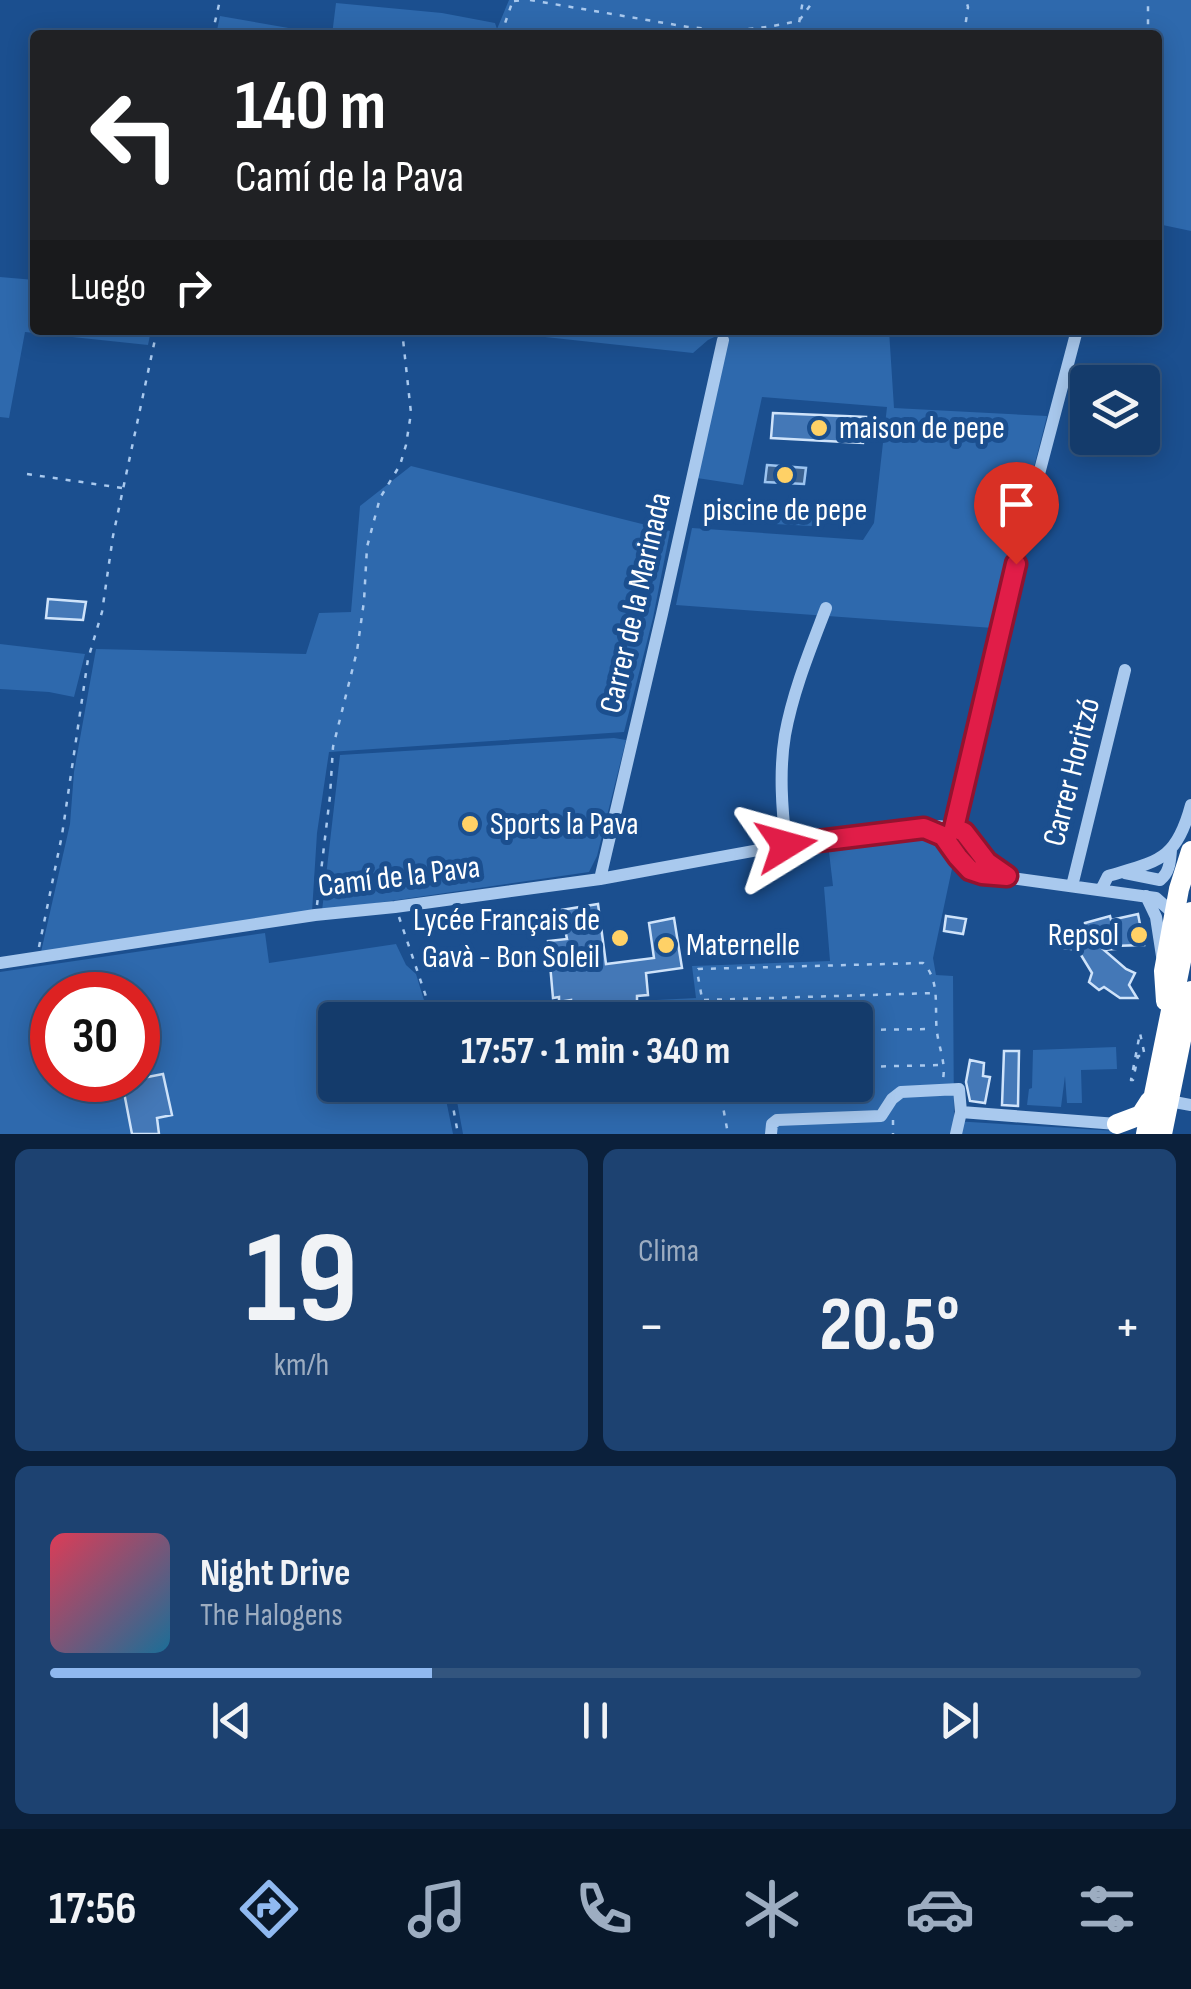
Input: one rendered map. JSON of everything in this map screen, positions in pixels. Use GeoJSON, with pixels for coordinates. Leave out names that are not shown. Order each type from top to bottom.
{"type":"FeatureCollection","features":[{"type":"Feature","properties":{"kind":"highway"},"geometry":{"type":"LineString","coordinates":[[1162,1134],[1161,1098],[1183,913],[1181,849]]}},
{"type":"Feature","properties":{"kind":"highway"},"geometry":{"type":"LineString","coordinates":[[1169,1027],[1164,971],[1183,913]]}},
{"type":"Feature","properties":{"kind":"highway"},"geometry":{"type":"LineString","coordinates":[[1146,1134],[1161,1098],[1190,1000]]}},
{"type":"Feature","properties":{"kind":"highway"},"geometry":{"type":"LineString","coordinates":[[1126,1129],[1161,1098]]}},
{"type":"Feature","properties":{"kind":"street"},"geometry":{"type":"LineString","coordinates":[[948,842],[1076,335]]}},
{"type":"Feature","properties":{"kind":"street","name":"Carrer de la Marinada"},"geometry":{"type":"LineString","coordinates":[[600,878],[611,799],[662,614],[723,340]]}},
{"type":"Feature","properties":{"kind":"street"},"geometry":{"type":"LineString","coordinates":[[786,845],[782,798],[785,738],[799,680],[826,608]]}},
{"type":"Feature","properties":{"kind":"street","name":"Carrer Horitzó"},"geometry":{"type":"LineString","coordinates":[[1072,886],[1125,670]]}},
{"type":"Feature","properties":{"kind":"street"},"geometry":{"type":"LineString","coordinates":[[1101,890],[1108,876],[1152,864],[1181,849],[1191,805]]}},
{"type":"Feature","properties":{"kind":"street","name":"Camí de la Pava"},"geometry":{"type":"LineString","coordinates":[[0,962],[600,878],[786,845],[934,826],[954,828]]}},
{"type":"Feature","properties":{"kind":"street"},"geometry":{"type":"LineString","coordinates":[[924,828],[938,833],[970,870],[982,874],[1151,897],[1183,913]]}},
{"type":"Feature","properties":{"kind":"street"},"geometry":{"type":"LineString","coordinates":[[954,828],[964,832],[987,862],[1007,876]]}},
{"type":"Feature","properties":{"kind":"street"},"geometry":{"type":"LineString","coordinates":[[1151,897],[1180,890]]}},
{"type":"Feature","properties":{"kind":"street"},"geometry":{"type":"LineString","coordinates":[[1151,897],[1164,971]]}},
{"type":"Feature","properties":{"kind":"street"},"geometry":{"type":"LineString","coordinates":[[771,1134],[772,1124],[777,1120],[881,1116],[900,1092],[960,1090],[956,1134]]}},
{"type":"Feature","properties":{"kind":"street"},"geometry":{"type":"LineString","coordinates":[[1161,1098],[1191,1105]]}},
{"type":"Feature","properties":{"kind":"street"},"geometry":{"type":"LineString","coordinates":[[961,1112],[1126,1129]]}},
{"type":"Feature","properties":{"kind":"path"},"geometry":{"type":"LineString","coordinates":[[213,30],[220,0]]}},
{"type":"Feature","properties":{"kind":"path"},"geometry":{"type":"LineString","coordinates":[[502,30],[513,0],[523,0]]}},
{"type":"Feature","properties":{"kind":"path"},"geometry":{"type":"LineString","coordinates":[[530,0],[718,30]]}},
{"type":"Feature","properties":{"kind":"path"},"geometry":{"type":"LineString","coordinates":[[798,30],[803,0]]}},
{"type":"Feature","properties":{"kind":"path"},"geometry":{"type":"LineString","coordinates":[[741,30],[799,21],[814,0]]}},
{"type":"Feature","properties":{"kind":"path"},"geometry":{"type":"LineString","coordinates":[[964,30],[966,0]]}},
{"type":"Feature","properties":{"kind":"path"},"geometry":{"type":"LineString","coordinates":[[1146,30],[1148,0]]}},
{"type":"Feature","properties":{"kind":"path"},"geometry":{"type":"LineString","coordinates":[[37,956],[62,835],[88,659],[102,612],[113,536],[156,335]]}},
{"type":"Feature","properties":{"kind":"path"},"geometry":{"type":"LineString","coordinates":[[315,915],[333,746],[357,651],[367,547],[380,498],[400,465],[406,446],[410,414],[402,335]]}},
{"type":"Feature","properties":{"kind":"path"},"geometry":{"type":"LineString","coordinates":[[27,474],[123,488]]}},
{"type":"Feature","properties":{"kind":"path"},"geometry":{"type":"LineString","coordinates":[[395,906],[428,1002]]}},
{"type":"Feature","properties":{"kind":"path"},"geometry":{"type":"LineString","coordinates":[[935,993],[702,1000],[696,972],[923,963],[930,969],[935,993],[936,1029],[944,1065],[940,1090]]}},
{"type":"Feature","properties":{"kind":"path"},"geometry":{"type":"LineString","coordinates":[[873,1030],[936,1029]]}},
{"type":"Feature","properties":{"kind":"path"},"geometry":{"type":"LineString","coordinates":[[1140,1033],[1145,1054],[1138,1056],[1130,1080],[1140,1033]]}},
{"type":"Feature","properties":{"kind":"path"},"geometry":{"type":"LineString","coordinates":[[873,1067],[944,1065]]}},
{"type":"Feature","properties":{"kind":"path"},"geometry":{"type":"LineString","coordinates":[[453,1102],[458,1134]]}},
{"type":"Feature","properties":{"kind":"path"},"geometry":{"type":"LineString","coordinates":[[721,1102],[728,1134]]}},
{"type":"Feature","properties":{"kind":"shaded area"},"geometry":{"type":"Polygon","coordinates":[[[509,0],[1191,0],[1191,231],[1162,225],[1162,30],[333,30],[336,3],[442,13],[495,23],[497,29],[509,0]]]}},
{"type":"Feature","properties":{"kind":"shaded area"},"geometry":{"type":"Polygon","coordinates":[[[220,16],[300,30],[217,30],[220,16]]]}},
{"type":"Feature","properties":{"kind":"shaded area"},"geometry":{"type":"Polygon","coordinates":[[[0,277],[30,280],[30,333],[25,332],[9,418],[0,417],[0,277]]]}},
{"type":"Feature","properties":{"kind":"shaded area"},"geometry":{"type":"Polygon","coordinates":[[[53,335],[150,335],[148,345],[53,335]]]}},
{"type":"Feature","properties":{"kind":"shaded area"},"geometry":{"type":"Polygon","coordinates":[[[527,335],[718,335],[693,353],[527,335]]]}},
{"type":"Feature","properties":{"kind":"shaded area"},"geometry":{"type":"Polygon","coordinates":[[[729,335],[889,335],[894,408],[1047,416],[993,628],[676,605],[692,528],[863,540],[874,523],[887,407],[762,397],[743,485],[697,478],[729,335]]]}},
{"type":"Feature","properties":{"kind":"shaded area","name":"piscine de pepe"},"geometry":{"type":"Polygon","coordinates":[[[767,465],[806,468],[804,484],[765,482],[767,465]]]}},
{"type":"Feature","properties":{"kind":"shaded area"},"geometry":{"type":"Polygon","coordinates":[[[411,466],[670,531],[624,732],[329,752],[317,833],[312,912],[41,952],[70,824],[74,772],[96,649],[306,654],[319,613],[351,612],[360,506],[411,466]]]}},
{"type":"Feature","properties":{"kind":"shaded area"},"geometry":{"type":"Polygon","coordinates":[[[775,508],[813,510],[812,526],[774,524],[775,508]]]}},
{"type":"Feature","properties":{"kind":"shaded area"},"geometry":{"type":"Polygon","coordinates":[[[0,644],[85,654],[74,697],[0,689],[0,644]]]}},
{"type":"Feature","properties":{"kind":"shaded area","name":"Sports la Pava"},"geometry":{"type":"Polygon","coordinates":[[[626,740],[597,856],[589,872],[322,911],[340,755],[626,740]]]}},
{"type":"Feature","properties":{"kind":"shaded area"},"geometry":{"type":"Polygon","coordinates":[[[930,838],[942,845],[953,864],[933,958],[936,975],[953,976],[954,1121],[1118,1134],[463,1134],[457,1102],[873,1102],[873,1002],[616,1002],[696,998],[692,966],[830,961],[824,887],[833,886],[829,852],[930,838]]]}},
{"type":"Feature","properties":{"kind":"shaded area"},"geometry":{"type":"Polygon","coordinates":[[[265,933],[269,963],[396,944],[406,965],[416,974],[425,1002],[318,1002],[318,1102],[446,1102],[453,1134],[0,1134],[0,972],[265,933]]]}},
{"type":"Feature","properties":{"kind":"shaded area"},"geometry":{"type":"Polygon","coordinates":[[[1116,1047],[1117,1069],[1081,1070],[1082,1103],[1067,1103],[1065,1076],[1061,1107],[1027,1105],[1032,1088],[1033,1050],[1116,1047]]]}},
{"type":"Feature","properties":{"kind":"building","name":"maison de pepe"},"geometry":{"type":"Polygon","coordinates":[[[773,413],[866,417],[863,443],[771,438],[773,413]]]}},
{"type":"Feature","properties":{"kind":"building"},"geometry":{"type":"Polygon","coordinates":[[[48,599],[86,602],[83,620],[46,618],[48,599]]]}},
{"type":"Feature","properties":{"kind":"building"},"geometry":{"type":"Polygon","coordinates":[[[598,904],[606,964],[654,958],[649,923],[674,918],[682,968],[646,973],[648,995],[637,996],[637,1002],[559,1002],[559,997],[553,998],[548,941],[567,939],[561,910],[598,904]]]}},
{"type":"Feature","properties":{"kind":"building"},"geometry":{"type":"Polygon","coordinates":[[[1138,914],[1144,945],[1104,950],[1135,973],[1129,985],[1137,998],[1120,998],[1104,987],[1099,990],[1089,982],[1092,973],[1078,950],[1057,947],[1059,931],[1086,933],[1085,923],[1138,914]]]}},
{"type":"Feature","properties":{"kind":"building"},"geometry":{"type":"Polygon","coordinates":[[[946,916],[966,919],[963,934],[944,931],[946,916]]]}},
{"type":"Feature","properties":{"kind":"building"},"geometry":{"type":"Polygon","coordinates":[[[1004,1051],[1019,1051],[1018,1106],[1002,1105],[1004,1051]]]}},
{"type":"Feature","properties":{"kind":"building"},"geometry":{"type":"Polygon","coordinates":[[[970,1060],[984,1063],[983,1076],[990,1077],[985,1103],[970,1101],[966,1082],[970,1060]]]}},
{"type":"Feature","properties":{"kind":"building"},"geometry":{"type":"Polygon","coordinates":[[[163,1074],[172,1115],[157,1118],[159,1134],[132,1134],[126,1102],[160,1102],[163,1074]]]}},
{"type":"Feature","properties":{"kind":"place","name":"maison de pepe"},"geometry":{"type":"Point","coordinates":[819,428]}},
{"type":"Feature","properties":{"kind":"place","name":"piscine de pepe"},"geometry":{"type":"Point","coordinates":[785,475]}},
{"type":"Feature","properties":{"kind":"place","name":"Sports la Pava"},"geometry":{"type":"Point","coordinates":[470,824]}},
{"type":"Feature","properties":{"kind":"place","name":"Repsol"},"geometry":{"type":"Point","coordinates":[1139,935]}},
{"type":"Feature","properties":{"kind":"place","name":"Lycée Français de Gavà - Bon Soleil"},"geometry":{"type":"Point","coordinates":[620,938]}},
{"type":"Feature","properties":{"kind":"place","name":"Maternelle"},"geometry":{"type":"Point","coordinates":[666,945]}},
{"type":"Feature","properties":{"kind":"route"},"geometry":{"type":"LineString","coordinates":[[786,845],[924,828],[943,836],[970,870],[1007,876],[987,862],[964,832],[954,828],[1016,564]]}}]}
